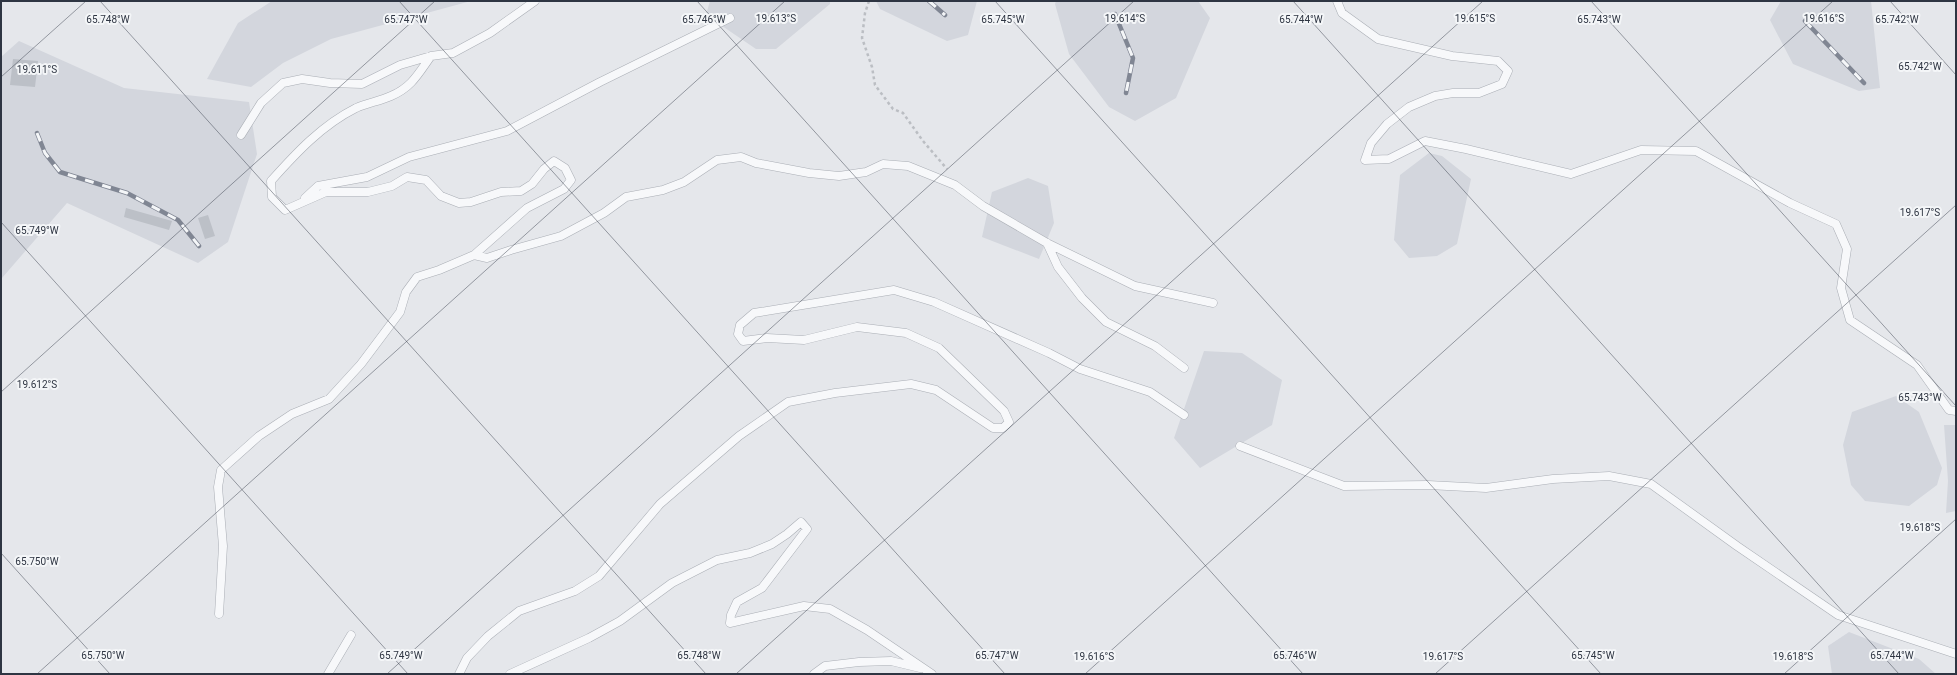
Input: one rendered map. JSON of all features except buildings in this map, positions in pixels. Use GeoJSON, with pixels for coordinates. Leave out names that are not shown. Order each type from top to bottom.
{"type":"FeatureCollection","features":[{"type":"Feature","properties":{"kind":"lane"},"geometry":{"type":"LineString","coordinates":[[241,135],[261,103],[283,83],[302,79],[330,83],[362,84],[400,65],[431,56],[452,53],[490,33],[535,1]]}},
{"type":"Feature","properties":{"kind":"lane"},"geometry":{"type":"LineString","coordinates":[[1337,1],[1342,13],[1378,39],[1452,56],[1498,61],[1508,71],[1502,84],[1479,93],[1453,93],[1435,96],[1408,106],[1387,124],[1371,143],[1365,160],[1388,159],[1425,141],[1571,174],[1641,150],[1696,151],[1790,203],[1836,224],[1847,249],[1841,288],[1850,320],[1917,365],[1949,410],[1956,412]]}},
{"type":"Feature","properties":{"kind":"lane"},"geometry":{"type":"LineString","coordinates":[[300,203],[318,186],[367,177],[409,157],[507,131],[600,82],[730,18]]}},
{"type":"Feature","properties":{"kind":"lane"},"geometry":{"type":"LineString","coordinates":[[219,614],[223,546],[218,487],[222,470],[266,432],[292,414],[329,399],[361,364],[400,312],[406,292],[417,277],[439,270],[474,255],[527,208],[564,189],[571,180],[565,168],[554,161],[544,169],[532,184],[521,191],[501,192],[471,202],[458,203],[441,196],[426,180],[407,177],[392,186],[368,192],[326,192],[285,210],[272,198],[270,181],[292,157],[324,128],[357,108],[391,96],[412,83],[431,56]]}},
{"type":"Feature","properties":{"kind":"lane"},"geometry":{"type":"LineString","coordinates":[[474,255],[487,258],[561,236],[604,213],[626,197],[663,190],[684,182],[717,160],[741,157],[756,163],[809,173],[839,176],[866,172],[883,164],[908,166],[955,185],[983,206],[1047,243],[1135,286],[1214,303]]}},
{"type":"Feature","properties":{"kind":"lane"},"geometry":{"type":"LineString","coordinates":[[1047,243],[1058,267],[1082,298],[1106,322],[1155,346],[1184,368]]}},
{"type":"Feature","properties":{"kind":"lane"},"geometry":{"type":"LineString","coordinates":[[459,674],[467,658],[488,636],[519,611],[575,590],[600,576],[660,504],[739,436],[788,402],[835,392],[911,384],[936,390],[993,428],[1003,428],[1009,422],[1004,411],[940,348],[906,333],[857,327],[804,340],[767,338],[743,341],[738,334],[740,325],[754,313],[894,290],[934,302],[1049,353],[1080,369],[1150,392],[1184,415]]}},
{"type":"Feature","properties":{"kind":"lane"},"geometry":{"type":"LineString","coordinates":[[1240,446],[1344,486],[1428,485],[1486,488],[1553,479],[1609,476],[1651,484],[1737,546],[1838,615],[1956,654]]}},
{"type":"Feature","properties":{"kind":"lane"},"geometry":{"type":"LineString","coordinates":[[510,674],[589,638],[620,621],[672,583],[717,560],[750,552],[772,544],[801,522],[807,529],[762,588],[737,602],[731,614],[730,623],[804,606],[830,610],[867,630],[932,674]]}},
{"type":"Feature","properties":{"kind":"lane"},"geometry":{"type":"LineString","coordinates":[[328,674],[351,635]]}},
{"type":"Feature","properties":{"kind":"lane"},"geometry":{"type":"LineString","coordinates":[[814,674],[825,666],[859,662],[891,661],[924,669]]}},
{"type":"Feature","properties":{"kind":"path"},"geometry":{"type":"LineString","coordinates":[[870,1],[865,13],[862,38],[872,66],[875,85],[893,109],[903,113],[923,141],[944,165],[955,185]]}},
{"type":"Feature","properties":{"kind":"shaded area"},"geometry":{"type":"Polygon","coordinates":[[[272,1],[471,1],[331,39],[283,63],[251,87],[207,79],[238,23],[272,1]]]}},
{"type":"Feature","properties":{"kind":"shaded area"},"geometry":{"type":"Polygon","coordinates":[[[710,1],[830,1],[830,4],[776,49],[756,49],[706,15],[710,1]]]}},
{"type":"Feature","properties":{"kind":"shaded area"},"geometry":{"type":"Polygon","coordinates":[[[876,1],[977,1],[968,35],[947,41],[880,9],[876,1]]]}},
{"type":"Feature","properties":{"kind":"shaded area"},"geometry":{"type":"Polygon","coordinates":[[[1056,1],[1198,1],[1210,18],[1176,98],[1135,121],[1109,107],[1069,54],[1055,4],[1056,1]]]}},
{"type":"Feature","properties":{"kind":"shaded area"},"geometry":{"type":"Polygon","coordinates":[[[1781,1],[1871,1],[1880,88],[1859,91],[1793,64],[1770,20],[1781,1]]]}},
{"type":"Feature","properties":{"kind":"shaded area"},"geometry":{"type":"Polygon","coordinates":[[[19,41],[124,88],[249,102],[257,154],[228,242],[198,263],[67,203],[2,278],[1,57],[19,41]]]}},
{"type":"Feature","properties":{"kind":"shaded area"},"geometry":{"type":"Polygon","coordinates":[[[1429,153],[1442,156],[1471,179],[1457,244],[1437,256],[1409,258],[1394,240],[1400,175],[1429,153]]]}},
{"type":"Feature","properties":{"kind":"shaded area"},"geometry":{"type":"Polygon","coordinates":[[[1028,178],[1048,186],[1054,223],[1039,259],[982,237],[992,192],[1028,178]]]}},
{"type":"Feature","properties":{"kind":"shaded area"},"geometry":{"type":"Polygon","coordinates":[[[1204,351],[1242,353],[1282,380],[1272,425],[1200,468],[1174,438],[1204,351]]]}},
{"type":"Feature","properties":{"kind":"shaded area"},"geometry":{"type":"Polygon","coordinates":[[[1896,396],[1919,412],[1942,468],[1937,485],[1909,506],[1865,501],[1851,485],[1843,445],[1852,412],[1896,396]]]}},
{"type":"Feature","properties":{"kind":"shaded area"},"geometry":{"type":"Polygon","coordinates":[[[1944,425],[1956,425],[1956,511],[1946,513],[1948,481],[1944,425]]]}},
{"type":"Feature","properties":{"kind":"shaded area"},"geometry":{"type":"Polygon","coordinates":[[[1849,632],[1919,659],[1936,674],[1832,674],[1828,646],[1849,632]]]}},
{"type":"Feature","properties":{"kind":"railway"},"geometry":{"type":"LineString","coordinates":[[929,1],[945,15]]}},
{"type":"Feature","properties":{"kind":"railway"},"geometry":{"type":"LineString","coordinates":[[1115,14],[1133,58],[1126,93]]}},
{"type":"Feature","properties":{"kind":"railway"},"geometry":{"type":"LineString","coordinates":[[1805,21],[1864,83]]}},
{"type":"Feature","properties":{"kind":"railway"},"geometry":{"type":"LineString","coordinates":[[37,133],[45,153],[60,172],[127,193],[178,220],[199,246]]}}]}
